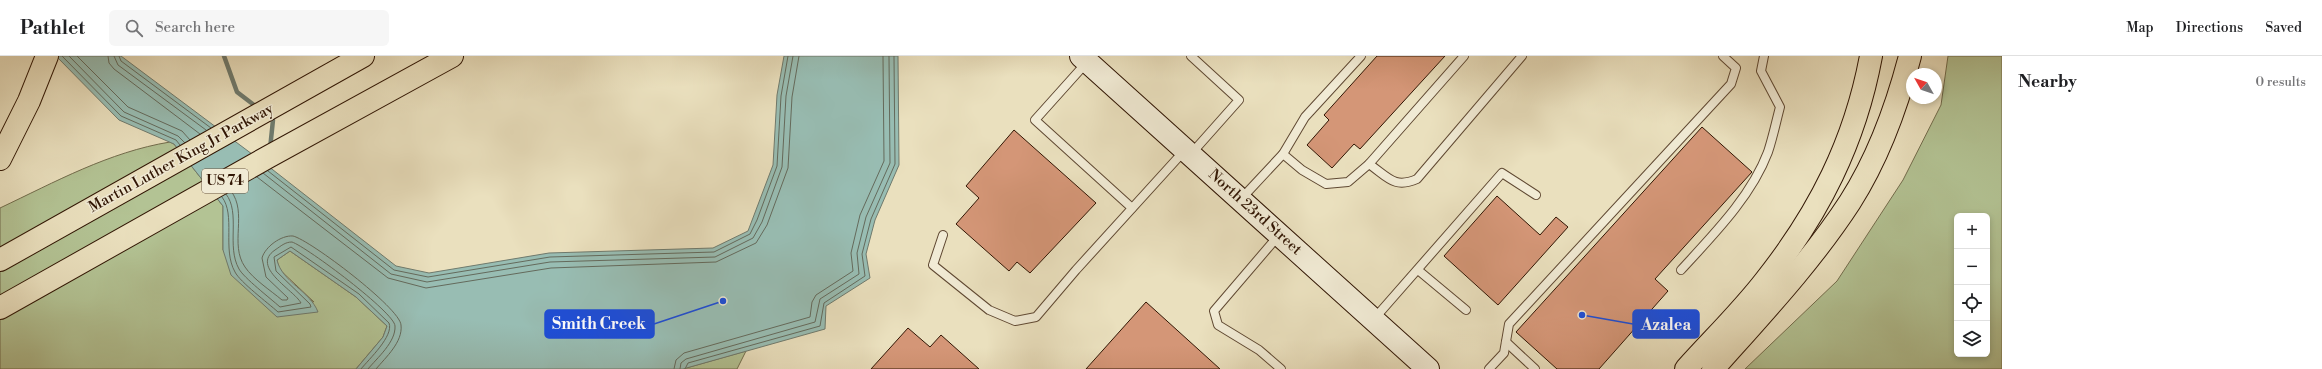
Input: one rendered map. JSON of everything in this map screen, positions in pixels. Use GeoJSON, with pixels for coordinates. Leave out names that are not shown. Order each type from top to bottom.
{"type":"FeatureCollection","features":[{"type":"Feature","properties":{"kind":"highway"},"geometry":{"type":"LineString","coordinates":[[0,159],[29,101],[47,56]]}},
{"type":"Feature","properties":{"kind":"highway","name":"Martin Luther King Jr Parkway"},"geometry":{"type":"LineString","coordinates":[[0,260],[362,56]]}},
{"type":"Feature","properties":{"kind":"highway","name":"US 74"},"geometry":{"type":"LineString","coordinates":[[0,308],[452,56]]}},
{"type":"Feature","properties":{"kind":"highway"},"geometry":{"type":"LineString","coordinates":[[1686,369],[1765,282],[1799,235],[1827,189],[1851,135],[1866,86],[1871,56]]}},
{"type":"Feature","properties":{"kind":"highway"},"geometry":{"type":"LineString","coordinates":[[1713,369],[1816,250],[1851,201],[1878,146],[1900,94],[1910,56]]}},
{"type":"Feature","properties":{"kind":"main road","name":"North 23rd Street"},"geometry":{"type":"LineString","coordinates":[[1086,58],[1428,369]]}},
{"type":"Feature","properties":{"kind":"lane"},"geometry":{"type":"LineString","coordinates":[[943,235],[932,265],[989,310],[1015,321],[1036,317],[1132,208],[1240,100],[1191,56]]}},
{"type":"Feature","properties":{"kind":"lane"},"geometry":{"type":"LineString","coordinates":[[1240,199],[1283,154],[1305,117],[1361,56]]}},
{"type":"Feature","properties":{"kind":"lane"},"geometry":{"type":"LineString","coordinates":[[1283,154],[1302,170],[1326,184],[1348,182],[1369,164],[1464,56]]}},
{"type":"Feature","properties":{"kind":"lane"},"geometry":{"type":"LineString","coordinates":[[1369,164],[1394,182],[1405,184],[1417,179],[1522,56]]}},
{"type":"Feature","properties":{"kind":"lane"},"geometry":{"type":"LineString","coordinates":[[1489,369],[1504,353],[1509,324],[1731,84],[1736,68],[1723,56]]}},
{"type":"Feature","properties":{"kind":"lane"},"geometry":{"type":"LineString","coordinates":[[1680,270],[1711,237],[1754,181],[1768,152],[1780,107],[1761,71],[1764,56]]}},
{"type":"Feature","properties":{"kind":"lane"},"geometry":{"type":"LineString","coordinates":[[1086,58],[1035,120],[1132,208]]}},
{"type":"Feature","properties":{"kind":"lane"},"geometry":{"type":"LineString","coordinates":[[1374,320],[1502,173],[1536,195]]}},
{"type":"Feature","properties":{"kind":"lane"},"geometry":{"type":"LineString","coordinates":[[1279,235],[1214,311],[1218,325],[1258,350],[1281,369]]}},
{"type":"Feature","properties":{"kind":"lane"},"geometry":{"type":"LineString","coordinates":[[1418,270],[1466,310]]}},
{"type":"Feature","properties":{"kind":"lane"},"geometry":{"type":"LineString","coordinates":[[1506,342],[1535,369]]}},
{"type":"Feature","properties":{"kind":"green space"},"geometry":{"type":"Polygon","coordinates":[[[1948,56],[2002,56],[2002,369],[1745,369],[1837,281],[1903,180],[1942,104],[1948,56]]]}},
{"type":"Feature","properties":{"kind":"green space"},"geometry":{"type":"Polygon","coordinates":[[[170,142],[174,144],[223,206],[223,250],[314,302],[279,269],[277,260],[290,251],[356,297],[387,326],[383,337],[356,369],[0,369],[0,208],[62,178],[104,160],[147,147],[170,142]]]}},
{"type":"Feature","properties":{"kind":"green space"},"geometry":{"type":"Polygon","coordinates":[[[746,351],[737,369],[683,369],[686,368],[746,351]]]}},
{"type":"Feature","properties":{"kind":"water"},"geometry":{"type":"Polygon","coordinates":[[[56,56],[121,56],[268,166],[396,266],[429,273],[549,253],[713,248],[748,231],[773,165],[777,95],[784,56],[898,56],[899,165],[875,220],[866,254],[870,278],[826,306],[825,329],[683,369],[356,369],[383,337],[387,326],[356,297],[290,251],[277,260],[280,268],[290,281],[309,298],[318,312],[277,317],[231,275],[223,250],[223,206],[174,144],[119,120],[56,56]]]}},
{"type":"Feature","properties":{"kind":"building"},"geometry":{"type":"Polygon","coordinates":[[[1377,56],[1445,56],[1360,149],[1354,144],[1332,168],[1307,145],[1329,120],[1324,115],[1377,56]]]}},
{"type":"Feature","properties":{"kind":"building"},"geometry":{"type":"Polygon","coordinates":[[[1702,127],[1752,172],[1655,279],[1668,291],[1599,369],[1557,369],[1516,332],[1702,127]]]}},
{"type":"Feature","properties":{"kind":"building"},"geometry":{"type":"Polygon","coordinates":[[[1014,130],[1096,203],[1030,273],[1017,262],[1009,271],[956,224],[979,198],[966,186],[1014,130]]]}},
{"type":"Feature","properties":{"kind":"building"},"geometry":{"type":"Polygon","coordinates":[[[1497,196],[1540,235],[1556,217],[1568,227],[1498,305],[1444,256],[1497,196]]]}},
{"type":"Feature","properties":{"kind":"building"},"geometry":{"type":"Polygon","coordinates":[[[1146,302],[1220,369],[1086,369],[1146,302]]]}},
{"type":"Feature","properties":{"kind":"building"},"geometry":{"type":"Polygon","coordinates":[[[908,328],[930,347],[941,335],[979,369],[871,369],[908,328]]]}},
{"type":"Feature","properties":{"kind":"waterway"},"geometry":{"type":"LineString","coordinates":[[224,56],[237,92],[258,108]]}},
{"type":"Feature","properties":{"kind":"waterway"},"geometry":{"type":"LineString","coordinates":[[268,116],[273,120],[270,149]]}},
{"type":"Feature","properties":{"kind":"place","name":"Smith Creek"},"geometry":{"type":"Point","coordinates":[723,301]}},
{"type":"Feature","properties":{"kind":"place","name":"Azalea"},"geometry":{"type":"Point","coordinates":[1582,315]}}]}
